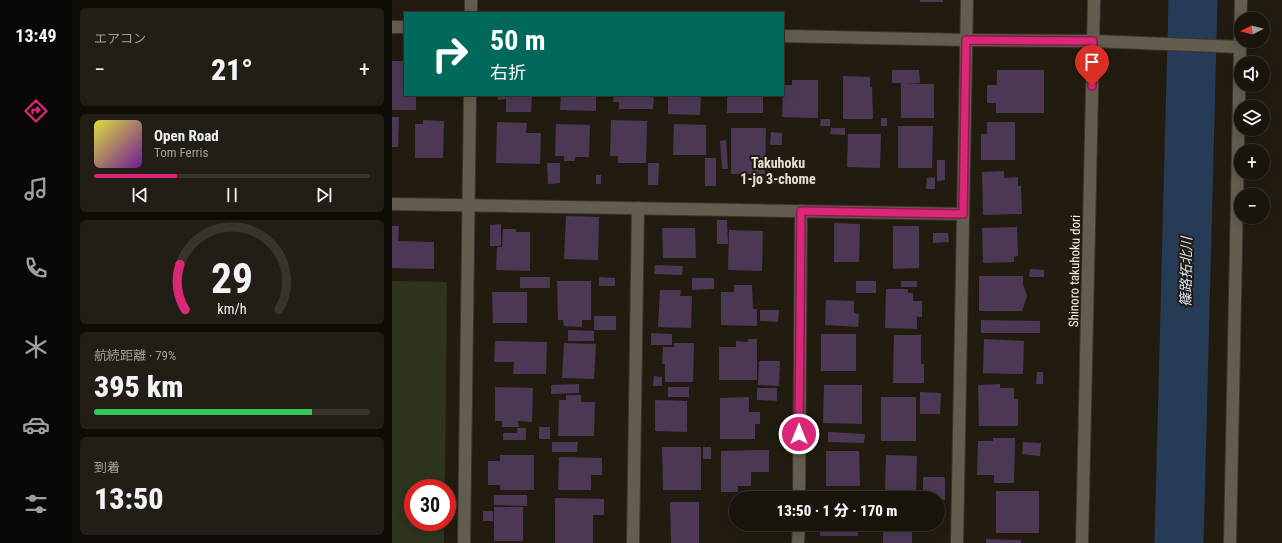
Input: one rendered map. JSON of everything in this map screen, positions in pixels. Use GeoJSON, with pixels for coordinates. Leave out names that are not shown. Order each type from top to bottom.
{"type":"FeatureCollection","features":[{"type":"Feature","properties":{"kind":"street"},"geometry":{"type":"LineString","coordinates":[[470,12],[471,0]]}},
{"type":"Feature","properties":{"kind":"street"},"geometry":{"type":"LineString","coordinates":[[957,543],[966,0]]}},
{"type":"Feature","properties":{"kind":"street","name":"Shinoro takuhoku dori"},"geometry":{"type":"LineString","coordinates":[[1082,543],[1094,0]]}},
{"type":"Feature","properties":{"kind":"street"},"geometry":{"type":"LineString","coordinates":[[1241,0],[1241,12]]}},
{"type":"Feature","properties":{"kind":"street"},"geometry":{"type":"LineString","coordinates":[[392,27],[404,27]]}},
{"type":"Feature","properties":{"kind":"street"},"geometry":{"type":"LineString","coordinates":[[784,36],[1093,41],[1234,47]]}},
{"type":"Feature","properties":{"kind":"street"},"geometry":{"type":"LineString","coordinates":[[1230,543],[1240,48]]}},
{"type":"Feature","properties":{"kind":"street"},"geometry":{"type":"LineString","coordinates":[[464,543],[470,96]]}},
{"type":"Feature","properties":{"kind":"street"},"geometry":{"type":"LineString","coordinates":[[392,204],[468,204],[963,214]]}},
{"type":"Feature","properties":{"kind":"street"},"geometry":{"type":"LineString","coordinates":[[633,543],[638,208]]}},
{"type":"Feature","properties":{"kind":"street"},"geometry":{"type":"LineString","coordinates":[[799,491],[801,211]]}},
{"type":"Feature","properties":{"kind":"street"},"geometry":{"type":"LineString","coordinates":[[798,543],[799,531]]}},
{"type":"Feature","properties":{"kind":"green space"},"geometry":{"type":"Polygon","coordinates":[[[392,281],[447,282],[445,479],[404,479],[404,531],[444,531],[444,543],[392,543],[392,281]]]}},
{"type":"Feature","properties":{"kind":"building"},"geometry":{"type":"Polygon","coordinates":[[[920,0],[943,0],[943,2],[920,2],[920,0]]]}},
{"type":"Feature","properties":{"kind":"building"},"geometry":{"type":"Polygon","coordinates":[[[392,61],[404,61],[404,96],[421,97],[416,97],[416,110],[392,110],[392,61]]]}},
{"type":"Feature","properties":{"kind":"building"},"geometry":{"type":"Polygon","coordinates":[[[892,70],[919,70],[920,83],[906,84],[934,84],[934,118],[901,118],[901,83],[892,83],[892,70]]]}},
{"type":"Feature","properties":{"kind":"building"},"geometry":{"type":"Polygon","coordinates":[[[997,70],[1044,70],[1044,113],[996,113],[996,103],[987,103],[987,85],[997,85],[997,70]]]}},
{"type":"Feature","properties":{"kind":"building"},"geometry":{"type":"Polygon","coordinates":[[[843,76],[870,77],[870,87],[872,87],[873,119],[843,119],[843,76]]]}},
{"type":"Feature","properties":{"kind":"building"},"geometry":{"type":"Polygon","coordinates":[[[792,80],[818,80],[818,118],[782,117],[784,85],[792,85],[792,80]]]}},
{"type":"Feature","properties":{"kind":"building"},"geometry":{"type":"Polygon","coordinates":[[[498,96],[532,96],[531,112],[506,112],[506,99],[498,100],[498,96]]]}},
{"type":"Feature","properties":{"kind":"building"},"geometry":{"type":"Polygon","coordinates":[[[561,96],[596,96],[596,111],[560,110],[561,96]]]}},
{"type":"Feature","properties":{"kind":"building"},"geometry":{"type":"Polygon","coordinates":[[[614,96],[654,96],[653,109],[619,109],[619,102],[613,102],[614,96]]]}},
{"type":"Feature","properties":{"kind":"building"},"geometry":{"type":"Polygon","coordinates":[[[668,96],[701,96],[700,115],[668,114],[668,96]]]}},
{"type":"Feature","properties":{"kind":"building"},"geometry":{"type":"Polygon","coordinates":[[[727,96],[763,96],[763,113],[727,113],[727,96]]]}},
{"type":"Feature","properties":{"kind":"building"},"geometry":{"type":"Polygon","coordinates":[[[392,117],[399,117],[398,147],[392,147],[392,117]]]}},
{"type":"Feature","properties":{"kind":"building"},"geometry":{"type":"Polygon","coordinates":[[[881,118],[887,118],[887,126],[881,126],[881,118]]]}},
{"type":"Feature","properties":{"kind":"building"},"geometry":{"type":"Polygon","coordinates":[[[821,119],[830,119],[830,126],[820,126],[821,119]]]}},
{"type":"Feature","properties":{"kind":"building"},"geometry":{"type":"Polygon","coordinates":[[[423,120],[444,121],[443,158],[415,158],[415,124],[423,124],[423,120]]]}},
{"type":"Feature","properties":{"kind":"building"},"geometry":{"type":"Polygon","coordinates":[[[611,120],[647,121],[646,163],[618,163],[618,156],[610,156],[611,120]]]}},
{"type":"Feature","properties":{"kind":"building"},"geometry":{"type":"Polygon","coordinates":[[[497,122],[527,123],[526,133],[541,133],[540,164],[496,163],[497,122]]]}},
{"type":"Feature","properties":{"kind":"building"},"geometry":{"type":"Polygon","coordinates":[[[987,122],[1015,122],[1015,160],[981,160],[981,134],[987,134],[987,122]]]}},
{"type":"Feature","properties":{"kind":"building"},"geometry":{"type":"Polygon","coordinates":[[[556,124],[590,125],[589,157],[575,157],[575,161],[564,161],[564,156],[555,156],[556,124]]]}},
{"type":"Feature","properties":{"kind":"building"},"geometry":{"type":"Polygon","coordinates":[[[674,124],[706,125],[706,155],[673,155],[674,124]]]}},
{"type":"Feature","properties":{"kind":"building"},"geometry":{"type":"Polygon","coordinates":[[[898,126],[933,126],[932,168],[898,168],[898,126]]]}},
{"type":"Feature","properties":{"kind":"building"},"geometry":{"type":"Polygon","coordinates":[[[731,128],[766,128],[765,174],[731,174],[731,128]]]}},
{"type":"Feature","properties":{"kind":"building"},"geometry":{"type":"Polygon","coordinates":[[[831,128],[845,128],[845,135],[830,134],[831,128]]]}},
{"type":"Feature","properties":{"kind":"building"},"geometry":{"type":"Polygon","coordinates":[[[771,132],[782,133],[782,145],[770,145],[771,132]]]}},
{"type":"Feature","properties":{"kind":"building"},"geometry":{"type":"Polygon","coordinates":[[[848,134],[881,134],[880,168],[847,167],[848,134]]]}},
{"type":"Feature","properties":{"kind":"building"},"geometry":{"type":"Polygon","coordinates":[[[726,140],[728,169],[722,169],[720,141],[726,140]]]}},
{"type":"Feature","properties":{"kind":"building"},"geometry":{"type":"Polygon","coordinates":[[[705,158],[716,158],[716,186],[705,186],[705,158]]]}},
{"type":"Feature","properties":{"kind":"building"},"geometry":{"type":"Polygon","coordinates":[[[937,160],[945,160],[945,180],[937,181],[937,160]]]}},
{"type":"Feature","properties":{"kind":"building"},"geometry":{"type":"Polygon","coordinates":[[[547,163],[560,163],[560,183],[548,184],[547,163]]]}},
{"type":"Feature","properties":{"kind":"building"},"geometry":{"type":"Polygon","coordinates":[[[648,163],[659,163],[658,185],[648,185],[648,163]]]}},
{"type":"Feature","properties":{"kind":"building"},"geometry":{"type":"Polygon","coordinates":[[[1004,171],[1004,178],[1018,177],[1018,186],[1021,186],[1022,214],[983,215],[982,172],[1004,171]]]}},
{"type":"Feature","properties":{"kind":"building"},"geometry":{"type":"Polygon","coordinates":[[[596,175],[601,175],[601,184],[596,184],[596,175]]]}},
{"type":"Feature","properties":{"kind":"building"},"geometry":{"type":"Polygon","coordinates":[[[935,177],[935,189],[926,189],[927,178],[935,177]]]}},
{"type":"Feature","properties":{"kind":"building"},"geometry":{"type":"Polygon","coordinates":[[[566,216],[599,217],[598,260],[564,259],[566,216]]]}},
{"type":"Feature","properties":{"kind":"building"},"geometry":{"type":"Polygon","coordinates":[[[717,220],[727,220],[728,244],[717,244],[717,220]]]}},
{"type":"Feature","properties":{"kind":"building"},"geometry":{"type":"Polygon","coordinates":[[[834,223],[860,224],[859,262],[834,262],[834,223]]]}},
{"type":"Feature","properties":{"kind":"building"},"geometry":{"type":"Polygon","coordinates":[[[501,224],[501,246],[490,246],[490,225],[501,224]]]}},
{"type":"Feature","properties":{"kind":"building"},"geometry":{"type":"Polygon","coordinates":[[[392,226],[399,226],[398,241],[434,242],[434,269],[392,268],[392,226]]]}},
{"type":"Feature","properties":{"kind":"building"},"geometry":{"type":"Polygon","coordinates":[[[893,226],[919,226],[919,268],[893,269],[893,226]]]}},
{"type":"Feature","properties":{"kind":"building"},"geometry":{"type":"Polygon","coordinates":[[[1017,227],[1018,256],[1014,257],[1014,262],[983,263],[982,228],[1017,227]]]}},
{"type":"Feature","properties":{"kind":"building"},"geometry":{"type":"Polygon","coordinates":[[[662,228],[695,228],[696,258],[663,258],[662,228]]]}},
{"type":"Feature","properties":{"kind":"building"},"geometry":{"type":"Polygon","coordinates":[[[503,229],[516,229],[516,232],[530,232],[530,271],[496,270],[497,247],[502,247],[503,229]]]}},
{"type":"Feature","properties":{"kind":"building"},"geometry":{"type":"Polygon","coordinates":[[[729,230],[763,231],[762,271],[728,270],[729,230]]]}},
{"type":"Feature","properties":{"kind":"building"},"geometry":{"type":"Polygon","coordinates":[[[933,233],[948,233],[949,242],[933,243],[933,233]]]}},
{"type":"Feature","properties":{"kind":"building"},"geometry":{"type":"Polygon","coordinates":[[[655,265],[683,266],[682,275],[654,274],[655,265]]]}},
{"type":"Feature","properties":{"kind":"building"},"geometry":{"type":"Polygon","coordinates":[[[1030,269],[1044,270],[1044,277],[1029,277],[1030,269]]]}},
{"type":"Feature","properties":{"kind":"building"},"geometry":{"type":"Polygon","coordinates":[[[979,276],[1023,276],[1023,284],[1027,296],[1022,311],[979,311],[979,276]]]}},
{"type":"Feature","properties":{"kind":"building"},"geometry":{"type":"Polygon","coordinates":[[[520,277],[550,277],[550,288],[520,288],[520,277]]]}},
{"type":"Feature","properties":{"kind":"building"},"geometry":{"type":"Polygon","coordinates":[[[599,277],[615,278],[615,286],[599,286],[599,277]]]}},
{"type":"Feature","properties":{"kind":"building"},"geometry":{"type":"Polygon","coordinates":[[[692,278],[714,278],[714,289],[692,290],[692,278]]]}},
{"type":"Feature","properties":{"kind":"building"},"geometry":{"type":"Polygon","coordinates":[[[557,281],[591,281],[591,320],[582,320],[582,327],[564,326],[563,320],[558,320],[557,281]]]}},
{"type":"Feature","properties":{"kind":"building"},"geometry":{"type":"Polygon","coordinates":[[[856,281],[876,281],[876,293],[856,293],[856,281]]]}},
{"type":"Feature","properties":{"kind":"building"},"geometry":{"type":"Polygon","coordinates":[[[901,281],[917,281],[917,287],[901,287],[901,281]]]}},
{"type":"Feature","properties":{"kind":"building"},"geometry":{"type":"Polygon","coordinates":[[[734,285],[752,285],[753,309],[757,309],[757,326],[721,325],[721,292],[734,292],[734,285]]]}},
{"type":"Feature","properties":{"kind":"building"},"geometry":{"type":"Polygon","coordinates":[[[886,289],[908,289],[908,293],[913,293],[913,301],[922,301],[922,317],[917,317],[917,329],[885,328],[886,289]]]}},
{"type":"Feature","properties":{"kind":"building"},"geometry":{"type":"Polygon","coordinates":[[[660,290],[681,290],[680,296],[692,296],[691,328],[658,327],[660,290]]]}},
{"type":"Feature","properties":{"kind":"building"},"geometry":{"type":"Polygon","coordinates":[[[492,292],[527,292],[527,323],[493,323],[492,292]]]}},
{"type":"Feature","properties":{"kind":"building"},"geometry":{"type":"Polygon","coordinates":[[[826,300],[854,301],[854,313],[859,314],[858,327],[825,325],[826,300]]]}},
{"type":"Feature","properties":{"kind":"building"},"geometry":{"type":"Polygon","coordinates":[[[760,310],[779,310],[778,322],[760,321],[760,310]]]}},
{"type":"Feature","properties":{"kind":"building"},"geometry":{"type":"Polygon","coordinates":[[[594,316],[616,316],[616,330],[594,330],[594,316]]]}},
{"type":"Feature","properties":{"kind":"building"},"geometry":{"type":"Polygon","coordinates":[[[981,320],[1040,321],[1040,333],[981,333],[981,320]]]}},
{"type":"Feature","properties":{"kind":"building"},"geometry":{"type":"Polygon","coordinates":[[[568,330],[594,331],[594,341],[568,341],[568,330]]]}},
{"type":"Feature","properties":{"kind":"building"},"geometry":{"type":"Polygon","coordinates":[[[651,333],[672,334],[672,345],[651,345],[651,333]]]}},
{"type":"Feature","properties":{"kind":"building"},"geometry":{"type":"Polygon","coordinates":[[[821,334],[856,334],[856,371],[821,371],[821,334]]]}},
{"type":"Feature","properties":{"kind":"building"},"geometry":{"type":"Polygon","coordinates":[[[894,335],[921,335],[921,364],[924,364],[924,383],[893,383],[894,335]]]}},
{"type":"Feature","properties":{"kind":"building"},"geometry":{"type":"Polygon","coordinates":[[[748,339],[757,339],[757,380],[719,380],[719,347],[736,347],[736,341],[748,342],[748,339]]]}},
{"type":"Feature","properties":{"kind":"building"},"geometry":{"type":"Polygon","coordinates":[[[984,339],[1024,341],[1023,374],[983,373],[984,339]]]}},
{"type":"Feature","properties":{"kind":"building"},"geometry":{"type":"Polygon","coordinates":[[[495,341],[547,342],[546,374],[513,374],[514,362],[494,362],[495,341]]]}},
{"type":"Feature","properties":{"kind":"building"},"geometry":{"type":"Polygon","coordinates":[[[564,343],[596,344],[594,379],[562,378],[564,343]]]}},
{"type":"Feature","properties":{"kind":"building"},"geometry":{"type":"Polygon","coordinates":[[[674,343],[694,343],[693,382],[665,382],[665,364],[662,364],[663,347],[674,347],[674,343]]]}},
{"type":"Feature","properties":{"kind":"building"},"geometry":{"type":"Polygon","coordinates":[[[759,361],[780,361],[779,386],[758,385],[759,361]]]}},
{"type":"Feature","properties":{"kind":"building"},"geometry":{"type":"Polygon","coordinates":[[[1037,372],[1043,372],[1043,384],[1036,384],[1037,372]]]}},
{"type":"Feature","properties":{"kind":"building"},"geometry":{"type":"Polygon","coordinates":[[[654,376],[662,377],[662,386],[653,386],[654,376]]]}},
{"type":"Feature","properties":{"kind":"building"},"geometry":{"type":"Polygon","coordinates":[[[579,384],[579,393],[551,394],[551,385],[579,384]]]}},
{"type":"Feature","properties":{"kind":"building"},"geometry":{"type":"Polygon","coordinates":[[[1000,384],[1000,388],[1014,388],[1014,399],[1018,399],[1018,426],[979,426],[978,385],[1000,384]]]}},
{"type":"Feature","properties":{"kind":"building"},"geometry":{"type":"Polygon","coordinates":[[[824,385],[862,385],[862,424],[823,423],[824,385]]]}},
{"type":"Feature","properties":{"kind":"building"},"geometry":{"type":"Polygon","coordinates":[[[495,387],[533,388],[532,422],[518,421],[519,427],[502,427],[502,421],[495,421],[495,387]]]}},
{"type":"Feature","properties":{"kind":"building"},"geometry":{"type":"Polygon","coordinates":[[[668,387],[689,387],[689,397],[668,397],[668,387]]]}},
{"type":"Feature","properties":{"kind":"building"},"geometry":{"type":"Polygon","coordinates":[[[757,388],[777,388],[777,401],[757,400],[757,388]]]}},
{"type":"Feature","properties":{"kind":"building"},"geometry":{"type":"Polygon","coordinates":[[[920,392],[941,393],[940,414],[920,414],[920,392]]]}},
{"type":"Feature","properties":{"kind":"building"},"geometry":{"type":"Polygon","coordinates":[[[566,395],[581,395],[581,402],[595,402],[594,436],[558,436],[559,400],[566,400],[566,395]]]}},
{"type":"Feature","properties":{"kind":"building"},"geometry":{"type":"Polygon","coordinates":[[[749,397],[749,412],[760,412],[760,424],[755,424],[755,439],[720,439],[720,398],[749,397]]]}},
{"type":"Feature","properties":{"kind":"building"},"geometry":{"type":"Polygon","coordinates":[[[881,397],[916,397],[916,441],[881,441],[881,397]]]}},
{"type":"Feature","properties":{"kind":"building"},"geometry":{"type":"Polygon","coordinates":[[[655,400],[687,401],[687,432],[655,431],[655,400]]]}},
{"type":"Feature","properties":{"kind":"building"},"geometry":{"type":"Polygon","coordinates":[[[539,427],[550,427],[550,439],[539,439],[539,427]]]}},
{"type":"Feature","properties":{"kind":"building"},"geometry":{"type":"Polygon","coordinates":[[[517,428],[526,428],[526,440],[503,440],[503,433],[517,433],[517,428]]]}},
{"type":"Feature","properties":{"kind":"building"},"geometry":{"type":"Polygon","coordinates":[[[828,432],[865,434],[864,443],[828,442],[828,432]]]}},
{"type":"Feature","properties":{"kind":"building"},"geometry":{"type":"Polygon","coordinates":[[[993,438],[1015,438],[1014,483],[994,483],[994,475],[977,475],[978,441],[993,441],[993,438]]]}},
{"type":"Feature","properties":{"kind":"building"},"geometry":{"type":"Polygon","coordinates":[[[552,442],[578,442],[577,452],[552,452],[552,442]]]}},
{"type":"Feature","properties":{"kind":"building"},"geometry":{"type":"Polygon","coordinates":[[[1023,442],[1041,443],[1040,456],[1022,454],[1023,442]]]}},
{"type":"Feature","properties":{"kind":"building"},"geometry":{"type":"Polygon","coordinates":[[[662,447],[701,447],[701,490],[663,490],[662,447]]]}},
{"type":"Feature","properties":{"kind":"building"},"geometry":{"type":"Polygon","coordinates":[[[703,447],[711,447],[711,459],[703,459],[703,447]]]}},
{"type":"Feature","properties":{"kind":"building"},"geometry":{"type":"Polygon","coordinates":[[[769,450],[769,472],[751,472],[751,486],[738,486],[738,491],[721,492],[721,451],[769,450]]]}},
{"type":"Feature","properties":{"kind":"building"},"geometry":{"type":"Polygon","coordinates":[[[826,451],[859,451],[860,486],[826,486],[826,451]]]}},
{"type":"Feature","properties":{"kind":"building"},"geometry":{"type":"Polygon","coordinates":[[[500,455],[534,455],[534,490],[500,490],[500,485],[488,485],[488,461],[500,461],[500,455]]]}},
{"type":"Feature","properties":{"kind":"building"},"geometry":{"type":"Polygon","coordinates":[[[886,455],[917,456],[916,491],[885,491],[886,455]]]}},
{"type":"Feature","properties":{"kind":"building"},"geometry":{"type":"Polygon","coordinates":[[[559,457],[602,458],[602,475],[591,475],[591,490],[558,490],[559,457]]]}},
{"type":"Feature","properties":{"kind":"building"},"geometry":{"type":"Polygon","coordinates":[[[923,477],[945,477],[945,491],[923,491],[923,477]]]}},
{"type":"Feature","properties":{"kind":"building"},"geometry":{"type":"Polygon","coordinates":[[[996,491],[1039,491],[1039,533],[996,533],[996,491]]]}},
{"type":"Feature","properties":{"kind":"building"},"geometry":{"type":"Polygon","coordinates":[[[494,495],[527,495],[527,506],[494,505],[494,495]]]}},
{"type":"Feature","properties":{"kind":"building"},"geometry":{"type":"Polygon","coordinates":[[[555,498],[604,499],[604,515],[593,515],[593,543],[555,543],[555,498]]]}},
{"type":"Feature","properties":{"kind":"building"},"geometry":{"type":"Polygon","coordinates":[[[670,502],[699,502],[699,543],[671,543],[670,502]]]}},
{"type":"Feature","properties":{"kind":"building"},"geometry":{"type":"Polygon","coordinates":[[[494,507],[523,507],[523,541],[494,541],[494,507]]]}},
{"type":"Feature","properties":{"kind":"building"},"geometry":{"type":"Polygon","coordinates":[[[483,511],[493,511],[493,521],[483,521],[483,511]]]}},
{"type":"Feature","properties":{"kind":"building"},"geometry":{"type":"Polygon","coordinates":[[[820,531],[858,531],[858,536],[820,536],[820,531]]]}},
{"type":"Feature","properties":{"kind":"building"},"geometry":{"type":"Polygon","coordinates":[[[883,531],[912,531],[912,543],[883,543],[883,531]]]}},
{"type":"Feature","properties":{"kind":"building"},"geometry":{"type":"Polygon","coordinates":[[[986,539],[1021,540],[1021,543],[986,543],[986,539]]]}},
{"type":"Feature","properties":{"kind":"waterway","name":"篠路拓北川"},"geometry":{"type":"LineString","coordinates":[[1179,543],[1193,0]]}},
{"type":"Feature","properties":{"kind":"district","name":"Takuhoku 1-jo 3-chome"},"geometry":{"type":"Point","coordinates":[778,172]}},
{"type":"Feature","properties":{"kind":"route"},"geometry":{"type":"LineString","coordinates":[[799,434],[801,211],[963,214],[966,40],[1093,41],[1092,86]]}}]}
